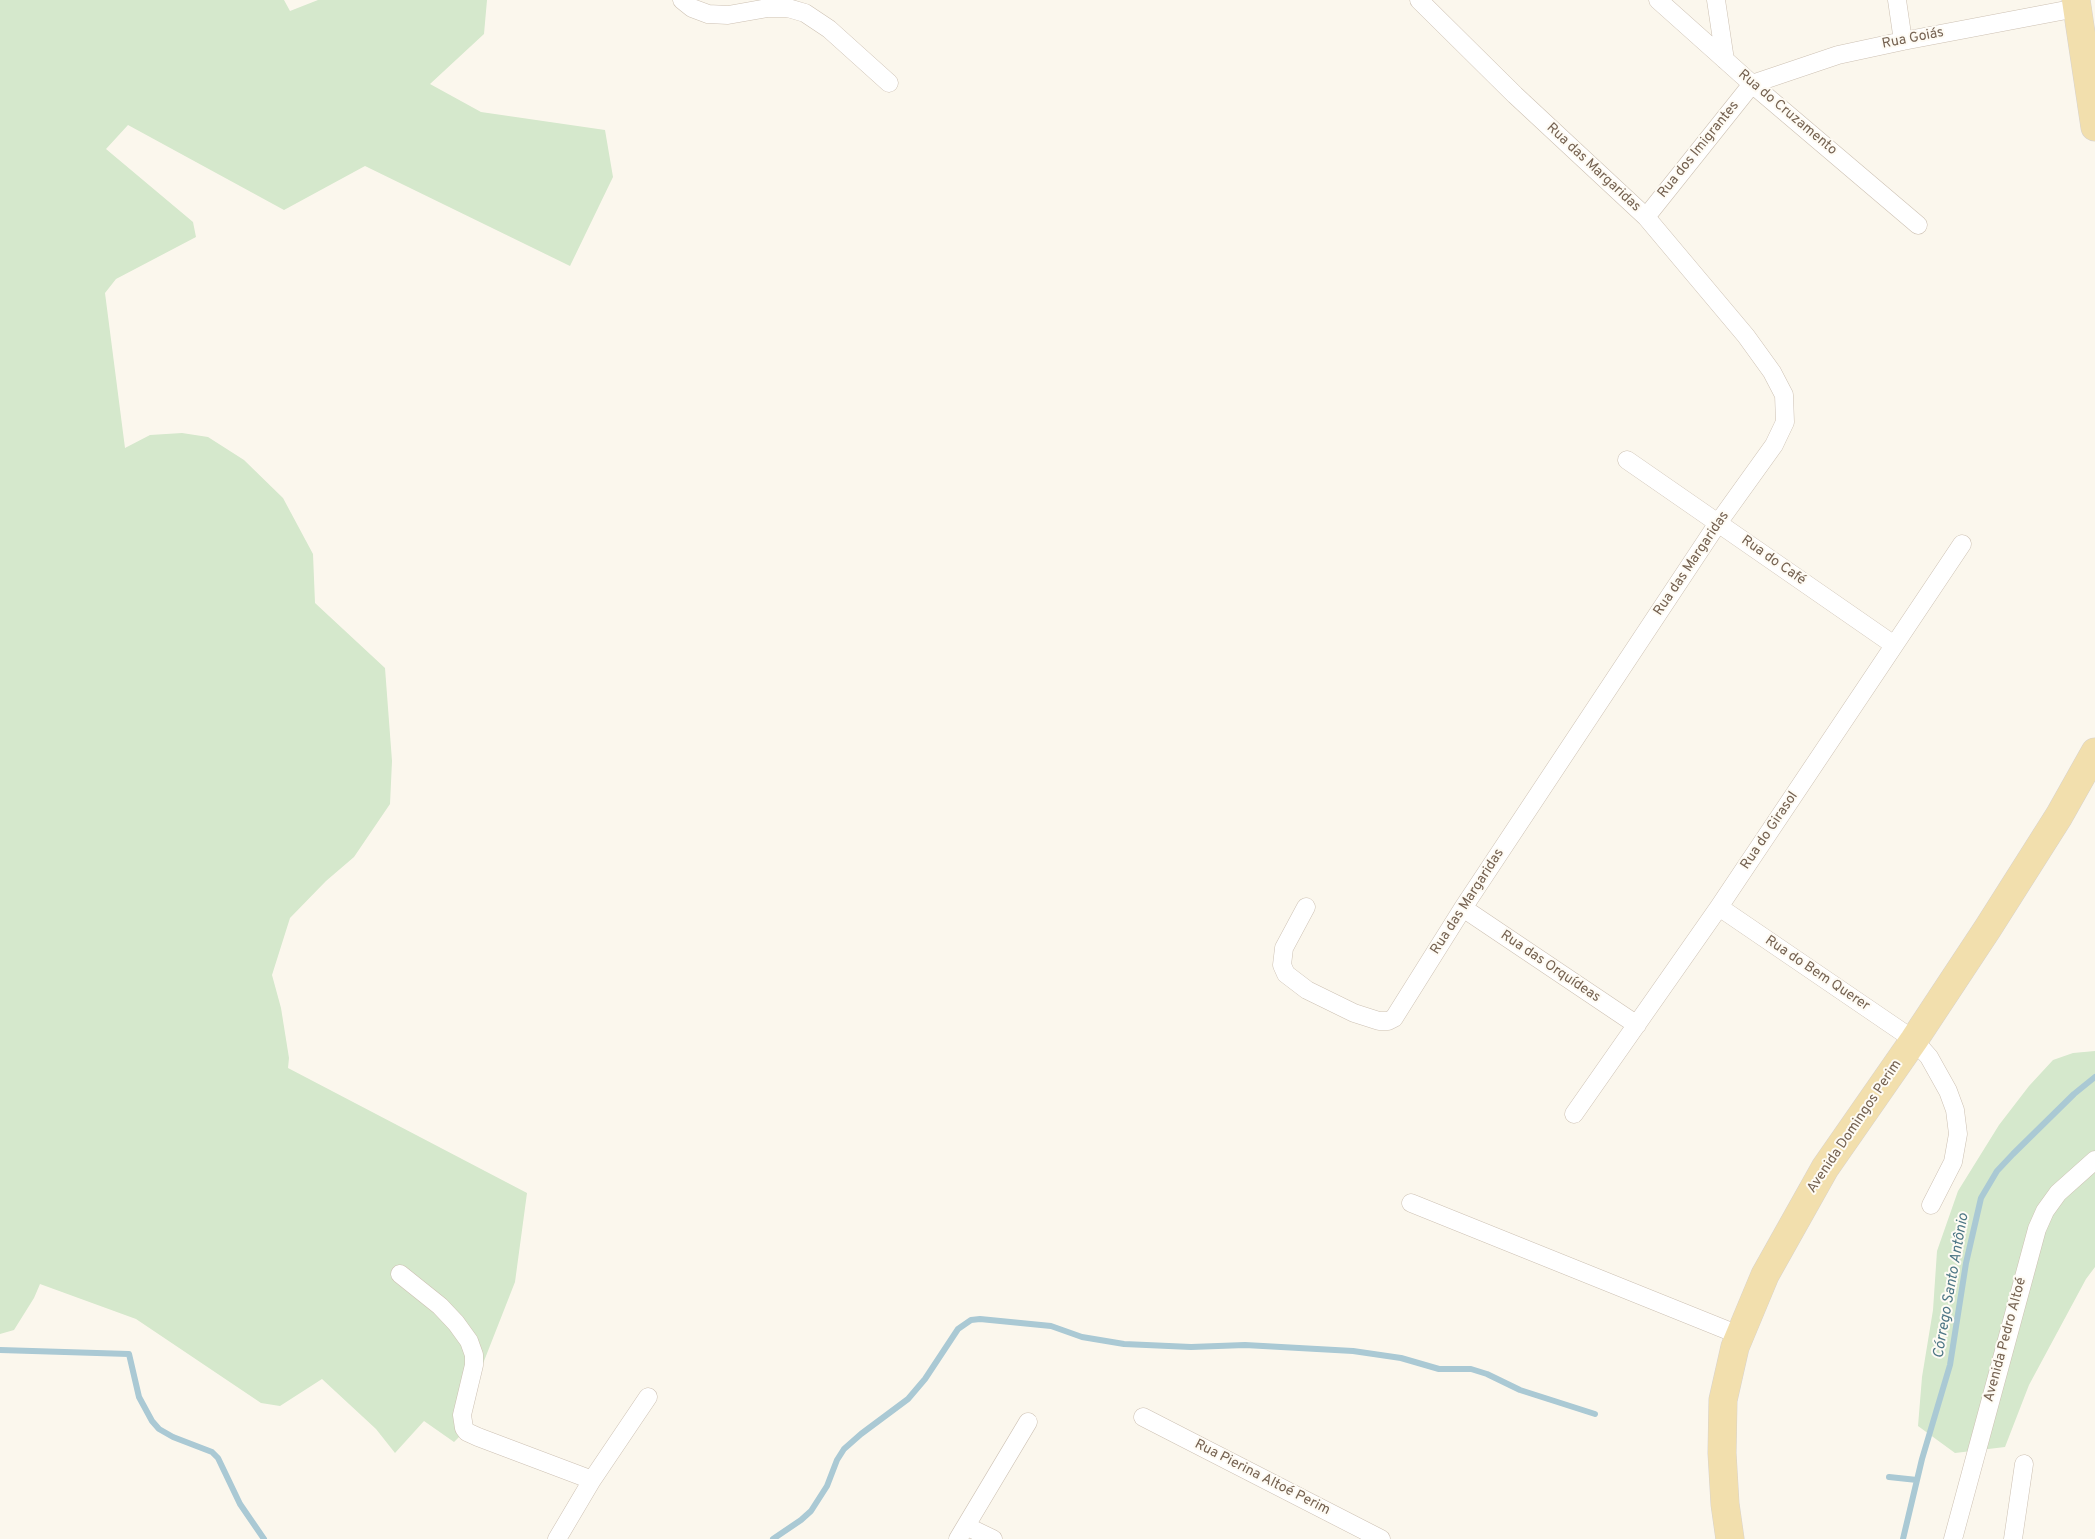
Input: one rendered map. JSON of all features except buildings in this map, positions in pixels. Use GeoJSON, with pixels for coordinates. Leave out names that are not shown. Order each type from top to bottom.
{"type":"FeatureCollection","features":[{"type":"Feature","properties":{"kind":"main road"},"geometry":{"type":"LineString","coordinates":[[2076,4],[2095,127]]}},
{"type":"Feature","properties":{"kind":"main road","name":"Avenida Domingos Perim"},"geometry":{"type":"LineString","coordinates":[[1730,1539],[1725,1504],[1722,1453],[1723,1400],[1727,1377],[1739,1335],[1764,1275],[1825,1168],[1914,1040],[2059,816],[2095,752]]}},
{"type":"Feature","properties":{"kind":"street"},"geometry":{"type":"LineString","coordinates":[[682,0],[692,8],[708,14],[728,15],[768,8],[788,8],[805,13],[829,29],[889,83]]}},
{"type":"Feature","properties":{"kind":"street","name":"Rua das Margaridas"},"geometry":{"type":"LineString","coordinates":[[1306,907],[1284,948],[1282,965],[1286,974],[1307,990],[1354,1013],[1379,1021],[1388,1021],[1394,1018],[1463,908],[1718,523],[1774,445],[1785,422],[1784,395],[1772,372],[1746,336],[1646,217],[1514,96],[1419,0]]}},
{"type":"Feature","properties":{"kind":"street","name":"Rua do Cruzamento"},"geometry":{"type":"LineString","coordinates":[[1658,0],[1752,84],[1918,225]]}},
{"type":"Feature","properties":{"kind":"street"},"geometry":{"type":"LineString","coordinates":[[1716,0],[1725,60]]}},
{"type":"Feature","properties":{"kind":"street"},"geometry":{"type":"LineString","coordinates":[[1897,0],[1903,40]]}},
{"type":"Feature","properties":{"kind":"street","name":"Rua Goiás"},"geometry":{"type":"LineString","coordinates":[[1752,84],[1810,63],[1903,40],[2076,4]]}},
{"type":"Feature","properties":{"kind":"street","name":"Rua dos Imigrantes"},"geometry":{"type":"LineString","coordinates":[[1646,217],[1752,84]]}},
{"type":"Feature","properties":{"kind":"street","name":"Rua do Café"},"geometry":{"type":"LineString","coordinates":[[1627,460],[1894,645]]}},
{"type":"Feature","properties":{"kind":"street","name":"Rua do Girasol"},"geometry":{"type":"LineString","coordinates":[[1574,1114],[1719,907],[1962,544]]}},
{"type":"Feature","properties":{"kind":"street","name":"Rua do Bem Querer"},"geometry":{"type":"LineString","coordinates":[[1719,907],[1914,1040],[1929,1057],[1948,1091],[1958,1121],[1958,1145],[1953,1162],[1931,1205]]}},
{"type":"Feature","properties":{"kind":"street","name":"Rua das Orquídeas"},"geometry":{"type":"LineString","coordinates":[[1463,908],[1637,1025]]}},
{"type":"Feature","properties":{"kind":"street","name":"Avenida Pedro Altoé"},"geometry":{"type":"LineString","coordinates":[[1953,1539],[2037,1229],[2044,1211],[2058,1193],[2092,1166]]}},
{"type":"Feature","properties":{"kind":"street"},"geometry":{"type":"LineString","coordinates":[[1411,1203],[1739,1335]]}},
{"type":"Feature","properties":{"kind":"street"},"geometry":{"type":"LineString","coordinates":[[400,1274],[440,1306],[456,1323],[468,1341],[474,1355],[474,1365],[462,1415],[464,1428],[467,1432],[478,1438],[592,1480]]}},
{"type":"Feature","properties":{"kind":"street"},"geometry":{"type":"LineString","coordinates":[[558,1536],[592,1480],[648,1397]]}},
{"type":"Feature","properties":{"kind":"street","name":"Rua Pierina Altoé Perim"},"geometry":{"type":"LineString","coordinates":[[1143,1417],[1381,1539]]}},
{"type":"Feature","properties":{"kind":"street"},"geometry":{"type":"LineString","coordinates":[[992,1539],[962,1532],[1028,1422]]}},
{"type":"Feature","properties":{"kind":"street"},"geometry":{"type":"LineString","coordinates":[[2013,1539],[2024,1464]]}},
{"type":"Feature","properties":{"kind":"green space"},"geometry":{"type":"Polygon","coordinates":[[[0,0],[284,0],[290,11],[318,0],[487,0],[484,34],[430,84],[481,112],[605,130],[613,177],[570,266],[365,166],[284,210],[128,125],[106,149],[193,222],[196,237],[116,279],[105,293],[125,448],[150,435],[182,433],[208,437],[244,460],[283,498],[313,554],[315,603],[385,668],[392,761],[390,804],[354,857],[326,881],[290,918],[272,975],[281,1008],[289,1058],[288,1068],[527,1193],[515,1282],[464,1412],[459,1437],[454,1442],[424,1421],[395,1453],[376,1429],[322,1379],[280,1406],[261,1403],[136,1319],[40,1284],[34,1298],[14,1330],[0,1334],[0,0]]]}},
{"type":"Feature","properties":{"kind":"green space"},"geometry":{"type":"Polygon","coordinates":[[[2095,1051],[2095,1267],[2086,1279],[2029,1385],[2005,1447],[1955,1453],[1918,1426],[1922,1377],[1933,1310],[1937,1251],[1958,1191],[1999,1125],[2029,1086],[2053,1060],[2073,1053],[2095,1051]]]}},
{"type":"Feature","properties":{"kind":"waterway","name":"Córrego Santo Antônio"},"geometry":{"type":"LineString","coordinates":[[1903,1539],[1922,1459],[1950,1365],[1966,1263],[1981,1198],[1997,1171],[2013,1154],[2074,1094],[2095,1077]]}},
{"type":"Feature","properties":{"kind":"waterway"},"geometry":{"type":"LineString","coordinates":[[773,1539],[811,1511],[827,1486],[837,1460],[844,1449],[908,1399],[925,1379],[958,1329],[971,1320],[980,1319],[1051,1326],[1082,1337],[1124,1344],[1191,1347],[1245,1345],[1353,1351],[1401,1358],[1439,1369],[1471,1369],[1487,1374],[1520,1390],[1595,1414]]}},
{"type":"Feature","properties":{"kind":"waterway"},"geometry":{"type":"LineString","coordinates":[[0,1350],[129,1354],[139,1397],[152,1421],[159,1429],[173,1437],[212,1452],[218,1458],[240,1504],[264,1539]]}},
{"type":"Feature","properties":{"kind":"waterway"},"geometry":{"type":"LineString","coordinates":[[1889,1477],[1917,1480]]}}]}
